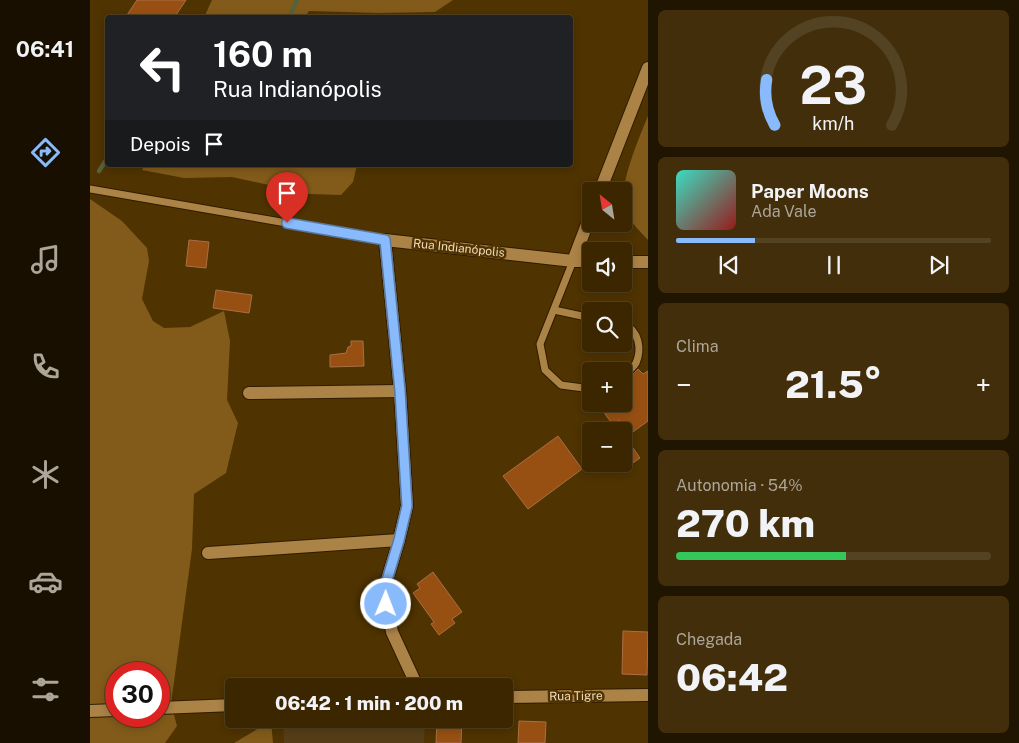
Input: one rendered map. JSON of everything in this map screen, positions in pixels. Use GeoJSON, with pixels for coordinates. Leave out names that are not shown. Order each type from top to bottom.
{"type":"FeatureCollection","features":[{"type":"Feature","properties":{"kind":"street"},"geometry":{"type":"LineString","coordinates":[[604,182],[648,68]]}},
{"type":"Feature","properties":{"kind":"street"},"geometry":{"type":"LineString","coordinates":[[573,261],[584,232]]}},
{"type":"Feature","properties":{"kind":"street"},"geometry":{"type":"LineString","coordinates":[[385,240],[400,391],[407,506],[384,590],[392,632],[413,678]]}},
{"type":"Feature","properties":{"kind":"street","name":"Rua Indianópolis"},"geometry":{"type":"LineString","coordinates":[[385,240],[582,261]]}},
{"type":"Feature","properties":{"kind":"street"},"geometry":{"type":"LineString","coordinates":[[632,262],[648,262]]}},
{"type":"Feature","properties":{"kind":"street"},"geometry":{"type":"LineString","coordinates":[[249,393],[400,391]]}},
{"type":"Feature","properties":{"kind":"street"},"geometry":{"type":"LineString","coordinates":[[208,553],[399,540]]}},
{"type":"Feature","properties":{"kind":"street","name":"Rua Tigre"},"geometry":{"type":"LineString","coordinates":[[513,697],[648,696]]}},
{"type":"Feature","properties":{"kind":"street"},"geometry":{"type":"LineString","coordinates":[[170,708],[225,705]]}},
{"type":"Feature","properties":{"kind":"street"},"geometry":{"type":"LineString","coordinates":[[90,711],[105,710]]}},
{"type":"Feature","properties":{"kind":"lane","name":"Rua Indianópolis"},"geometry":{"type":"LineString","coordinates":[[90,189],[385,240]]}},
{"type":"Feature","properties":{"kind":"lane"},"geometry":{"type":"LineString","coordinates":[[573,261],[540,344],[545,370],[561,385],[582,387]]}},
{"type":"Feature","properties":{"kind":"lane"},"geometry":{"type":"LineString","coordinates":[[554,310],[582,316]]}},
{"type":"Feature","properties":{"kind":"lane"},"geometry":{"type":"LineString","coordinates":[[632,330],[635,332],[640,349],[635,365],[632,368]]}},
{"type":"Feature","properties":{"kind":"shaded area"},"geometry":{"type":"Polygon","coordinates":[[[212,0],[453,0],[435,12],[309,11],[306,15],[206,15],[212,0]]]}},
{"type":"Feature","properties":{"kind":"shaded area"},"geometry":{"type":"Polygon","coordinates":[[[648,116],[648,240],[632,222],[632,182],[625,182],[630,162],[648,116]]]}},
{"type":"Feature","properties":{"kind":"shaded area"},"geometry":{"type":"Polygon","coordinates":[[[144,167],[357,167],[353,182],[341,195],[310,194],[232,177],[184,178],[142,170],[144,167]]]}},
{"type":"Feature","properties":{"kind":"shaded area"},"geometry":{"type":"Polygon","coordinates":[[[90,199],[122,221],[147,248],[149,261],[142,299],[153,321],[164,328],[190,327],[224,311],[230,341],[227,400],[238,423],[226,473],[194,494],[192,549],[171,704],[177,726],[165,743],[90,743],[90,199]]]}},
{"type":"Feature","properties":{"kind":"shaded area"},"geometry":{"type":"Polygon","coordinates":[[[259,728],[272,728],[273,743],[234,743],[259,728]]]}},
{"type":"Feature","properties":{"kind":"shaded area"},"geometry":{"type":"Polygon","coordinates":[[[283,728],[425,728],[424,743],[284,743],[283,728]]]}},
{"type":"Feature","properties":{"kind":"building"},"geometry":{"type":"Polygon","coordinates":[[[137,0],[186,0],[176,15],[127,15],[137,0]]]}},
{"type":"Feature","properties":{"kind":"building"},"geometry":{"type":"Polygon","coordinates":[[[189,240],[209,242],[206,268],[186,266],[189,240]]]}},
{"type":"Feature","properties":{"kind":"building"},"geometry":{"type":"Polygon","coordinates":[[[216,290],[252,295],[249,313],[213,308],[216,290]]]}},
{"type":"Feature","properties":{"kind":"building"},"geometry":{"type":"Polygon","coordinates":[[[351,341],[363,341],[364,366],[330,367],[330,355],[346,353],[348,347],[351,346],[351,341]]]}},
{"type":"Feature","properties":{"kind":"building"},"geometry":{"type":"Polygon","coordinates":[[[638,369],[643,374],[648,371],[648,421],[632,433],[632,422],[621,422],[619,420],[611,422],[604,412],[632,412],[632,375],[638,369]]]}},
{"type":"Feature","properties":{"kind":"building"},"geometry":{"type":"Polygon","coordinates":[[[558,436],[582,469],[528,509],[503,476],[558,436]]]}},
{"type":"Feature","properties":{"kind":"building"},"geometry":{"type":"Polygon","coordinates":[[[632,449],[640,458],[632,464],[632,449]]]}},
{"type":"Feature","properties":{"kind":"building"},"geometry":{"type":"Polygon","coordinates":[[[433,572],[462,612],[452,619],[455,623],[439,635],[431,624],[434,622],[413,593],[420,588],[417,584],[433,572]]]}},
{"type":"Feature","properties":{"kind":"building"},"geometry":{"type":"Polygon","coordinates":[[[623,631],[648,632],[647,675],[622,674],[623,631]]]}},
{"type":"Feature","properties":{"kind":"building"},"geometry":{"type":"Polygon","coordinates":[[[519,721],[546,722],[545,743],[518,743],[519,721]]]}},
{"type":"Feature","properties":{"kind":"building"},"geometry":{"type":"Polygon","coordinates":[[[437,728],[462,728],[461,743],[436,743],[437,728]]]}},
{"type":"Feature","properties":{"kind":"waterway"},"geometry":{"type":"LineString","coordinates":[[290,15],[297,0]]}},
{"type":"Feature","properties":{"kind":"waterway"},"geometry":{"type":"LineString","coordinates":[[99,171],[105,162]]}},
{"type":"Feature","properties":{"kind":"route"},"geometry":{"type":"LineString","coordinates":[[287,223],[385,240],[400,391],[407,506],[384,590],[386,604]]}}]}
